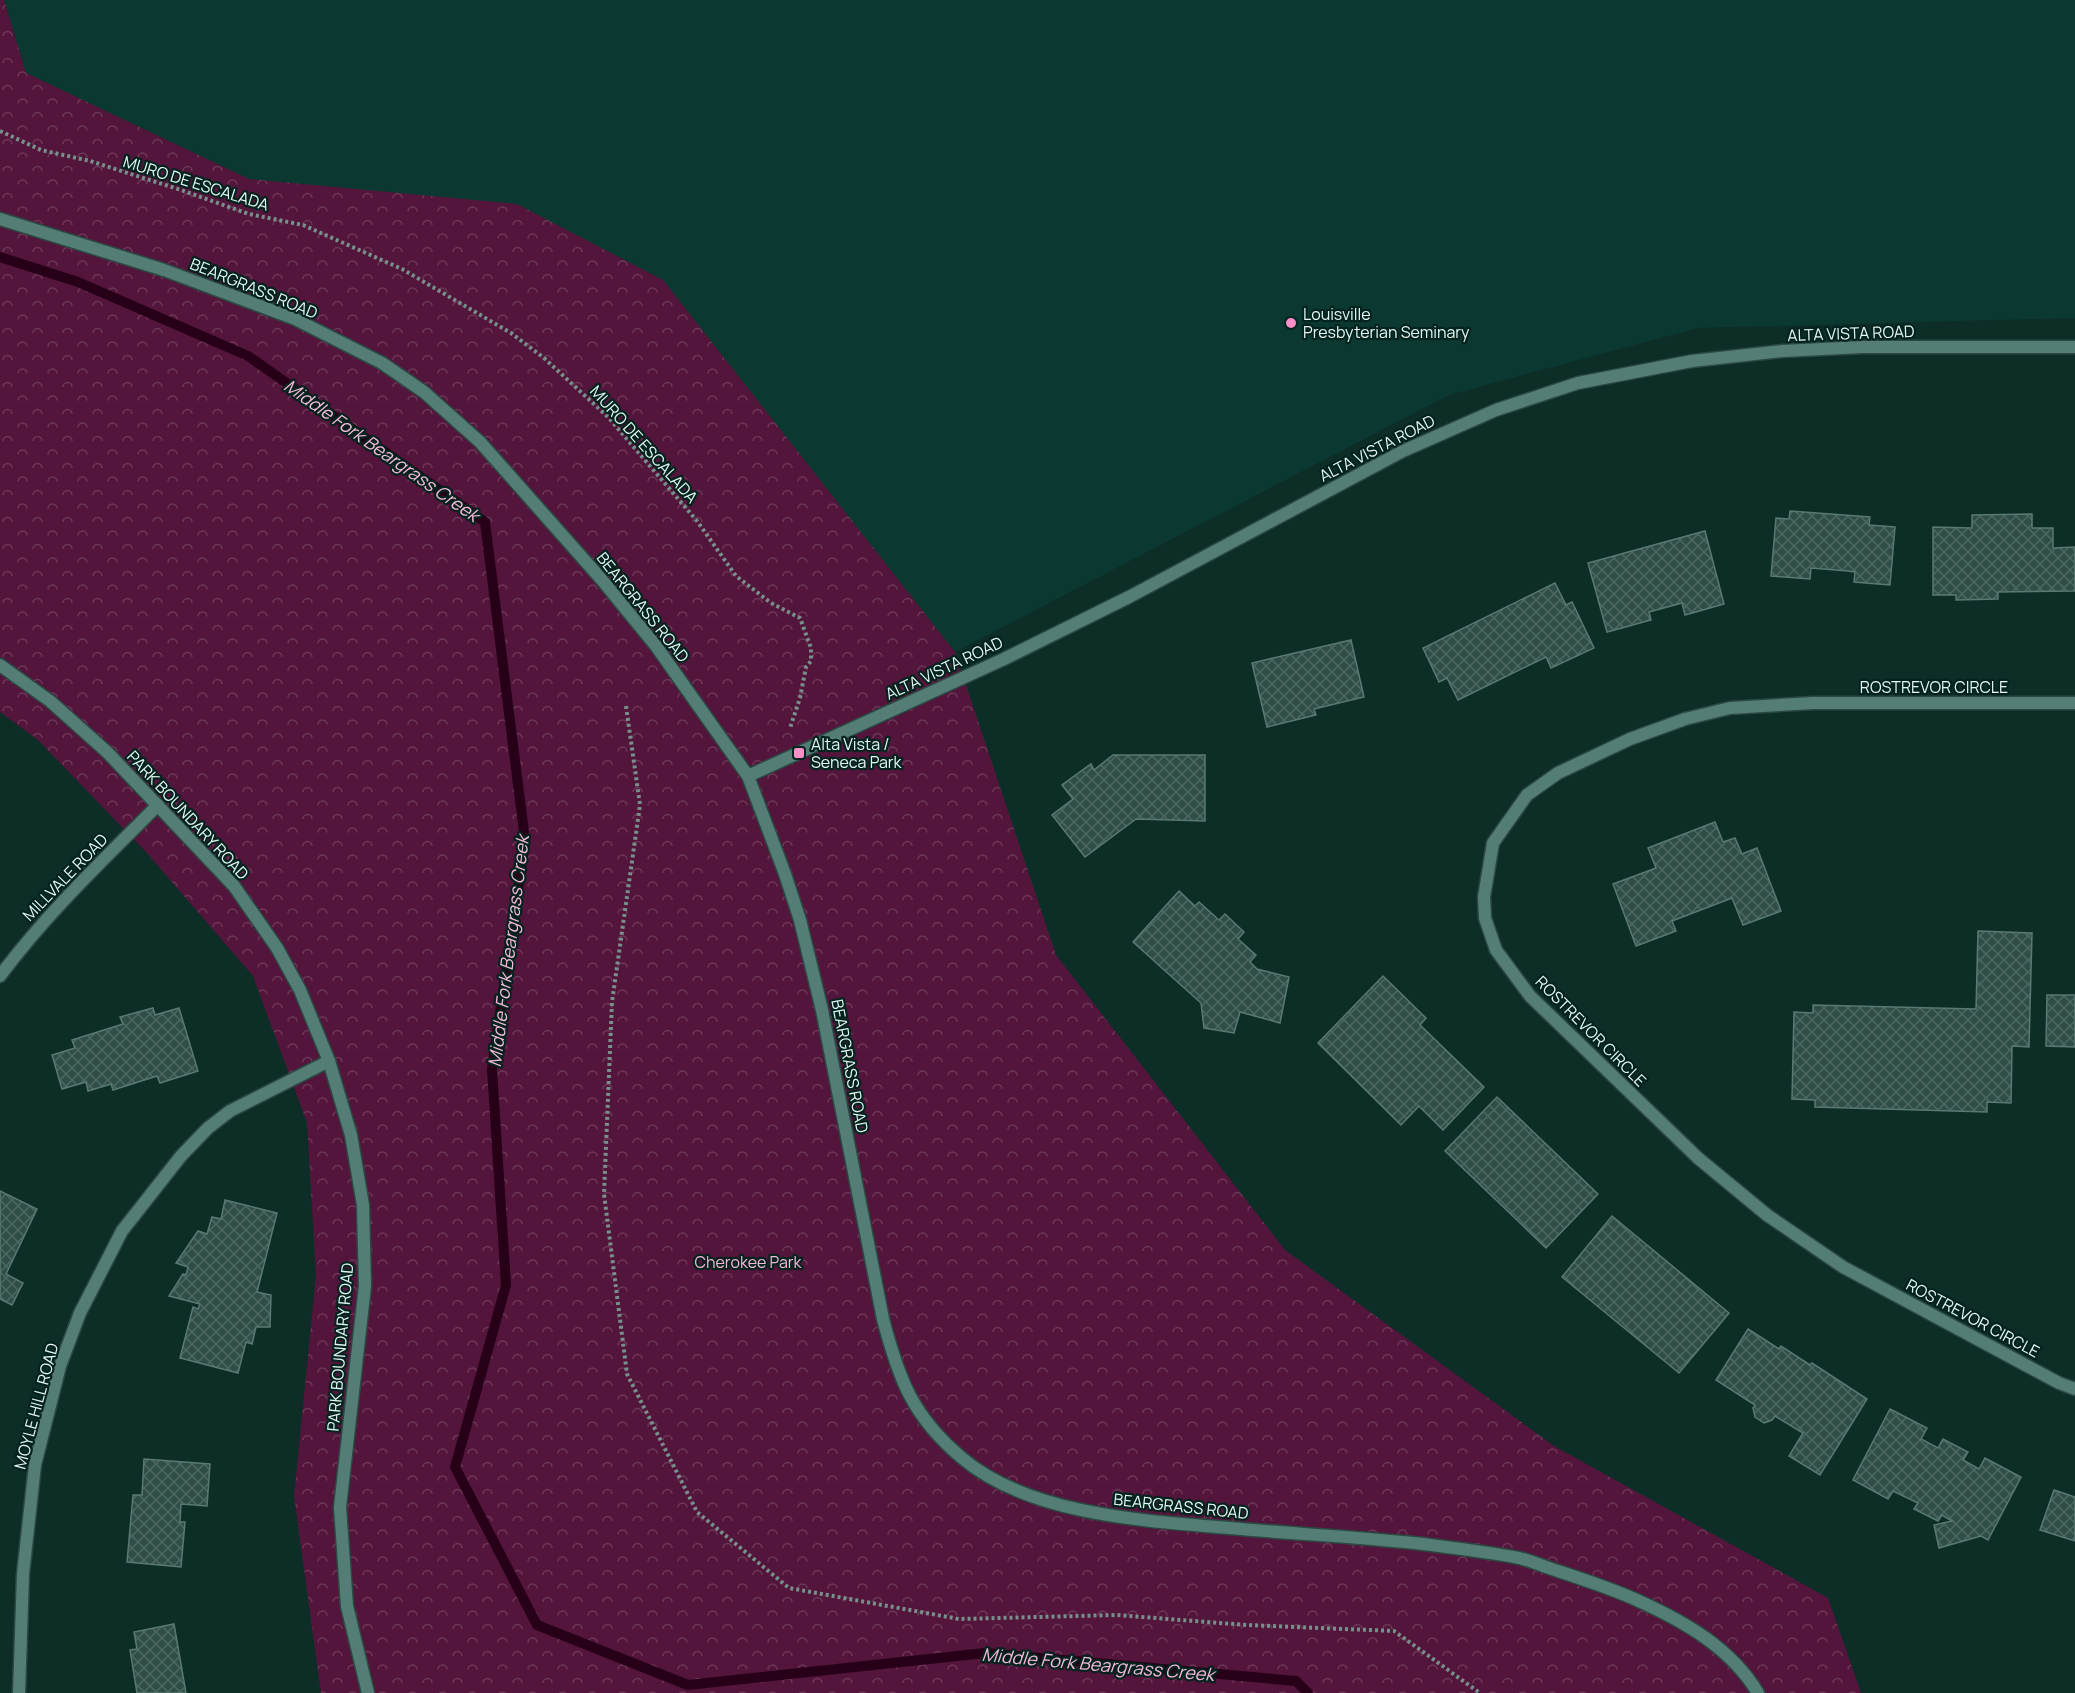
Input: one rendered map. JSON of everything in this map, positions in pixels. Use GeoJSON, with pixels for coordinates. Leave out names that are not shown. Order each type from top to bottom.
{"type":"FeatureCollection","features":[{"type":"Feature","properties":{"kind":"street","name":"BEARGRASS ROAD"},"geometry":{"type":"LineString","coordinates":[[0,219],[164,270],[295,319],[382,363],[424,392],[480,442],[602,580],[656,646],[748,776],[785,874],[806,942],[822,1010],[883,1320],[894,1360],[907,1391],[928,1426],[964,1459],[990,1477],[1018,1491],[1062,1504],[1137,1521],[1424,1544],[1521,1558],[1613,1589],[1672,1616],[1706,1638],[1730,1658],[1758,1693]]}},
{"type":"Feature","properties":{"kind":"street","name":"ALTA VISTA ROAD"},"geometry":{"type":"LineString","coordinates":[[748,776],[1004,659],[1129,597],[1403,452],[1496,410],[1578,383],[1692,361],[1782,351],[1862,347],[2075,347]]}},
{"type":"Feature","properties":{"kind":"street","name":"PARK BOUNDARY ROAD"},"geometry":{"type":"LineString","coordinates":[[0,665],[50,700],[107,752],[234,886],[277,948],[300,990],[329,1061],[351,1135],[363,1205],[365,1286],[340,1507],[347,1606],[368,1693]]}},
{"type":"Feature","properties":{"kind":"street","name":"ROSTREVOR CIRCLE"},"geometry":{"type":"LineString","coordinates":[[2075,703],[1813,703],[1730,708],[1685,719],[1630,739],[1558,773],[1527,795],[1493,843],[1484,897],[1485,918],[1496,950],[1530,996],[1698,1158],[1767,1215],[1843,1267],[2048,1377],[2075,1389]]}},
{"type":"Feature","properties":{"kind":"street","name":"MILLVALE ROAD"},"geometry":{"type":"LineString","coordinates":[[0,976],[20,949],[62,902],[158,805]]}},
{"type":"Feature","properties":{"kind":"street","name":"MOYLE HILL ROAD"},"geometry":{"type":"LineString","coordinates":[[19,1693],[24,1574],[35,1465],[60,1366],[80,1313],[122,1231],[181,1156],[208,1128],[230,1111],[329,1061]]}},
{"type":"Feature","properties":{"kind":"path","name":"MURO DE ESCALADA"},"geometry":{"type":"LineString","coordinates":[[0,131],[41,150],[90,161],[249,214],[303,225],[402,269],[512,333],[544,358],[608,417],[697,520],[736,576],[771,603],[800,618],[811,648],[811,661],[806,667],[800,698],[789,731]]}},
{"type":"Feature","properties":{"kind":"path"},"geometry":{"type":"LineString","coordinates":[[626,706],[640,805],[612,1002],[604,1194],[627,1374],[697,1512],[789,1588],[959,1619],[1117,1616],[1246,1625],[1394,1631],[1480,1693]]}},
{"type":"Feature","properties":{"kind":"shaded area","name":"Louisville Presbyterian Seminary"},"geometry":{"type":"Polygon","coordinates":[[[4,0],[2075,0],[2075,318],[1698,328],[1449,395],[955,652],[896,578],[249,179],[26,73],[4,0]]]}},
{"type":"Feature","properties":{"kind":"green space","name":"Cherokee Park"},"geometry":{"type":"Polygon","coordinates":[[[0,0],[4,0],[26,73],[249,179],[517,204],[663,280],[955,652],[1056,955],[1285,1250],[1554,1446],[1828,1598],[1861,1693],[321,1693],[294,1496],[316,1275],[307,1123],[253,976],[146,852],[38,740],[0,712],[0,0]]]}},
{"type":"Feature","properties":{"kind":"building"},"geometry":{"type":"Polygon","coordinates":[[[1790,511],[1870,517],[1869,525],[1895,527],[1890,585],[1854,582],[1855,572],[1811,568],[1810,579],[1771,576],[1776,518],[1789,519],[1790,511]]]}},
{"type":"Feature","properties":{"kind":"building"},"geometry":{"type":"Polygon","coordinates":[[[2032,514],[2032,528],[2053,528],[2053,548],[2075,547],[2075,591],[1998,592],[1998,599],[1956,600],[1956,595],[1933,595],[1933,527],[1972,528],[1972,515],[2032,514]]]}},
{"type":"Feature","properties":{"kind":"building"},"geometry":{"type":"Polygon","coordinates":[[[1705,531],[1724,604],[1685,615],[1682,603],[1649,612],[1651,620],[1607,632],[1588,563],[1705,531]]]}},
{"type":"Feature","properties":{"kind":"building"},"geometry":{"type":"Polygon","coordinates":[[[1555,583],[1566,605],[1572,602],[1594,648],[1551,668],[1546,657],[1458,700],[1447,678],[1439,682],[1423,648],[1555,583]]]}},
{"type":"Feature","properties":{"kind":"building"},"geometry":{"type":"Polygon","coordinates":[[[1351,640],[1364,697],[1314,709],[1316,715],[1267,727],[1252,663],[1351,640]]]}},
{"type":"Feature","properties":{"kind":"building"},"geometry":{"type":"Polygon","coordinates":[[[1113,755],[1205,755],[1205,821],[1136,819],[1085,857],[1052,815],[1073,799],[1062,785],[1091,764],[1094,770],[1113,755]]]}},
{"type":"Feature","properties":{"kind":"building"},"geometry":{"type":"Polygon","coordinates":[[[1715,822],[1723,842],[1735,838],[1742,854],[1757,848],[1781,911],[1743,925],[1732,898],[1672,921],[1676,931],[1636,946],[1613,884],[1656,868],[1648,848],[1715,822]]]}},
{"type":"Feature","properties":{"kind":"building"},"geometry":{"type":"Polygon","coordinates":[[[1179,891],[1195,906],[1199,902],[1219,920],[1225,914],[1244,932],[1238,939],[1256,955],[1250,962],[1257,969],[1289,977],[1280,1023],[1240,1012],[1234,1033],[1204,1028],[1201,1003],[1133,942],[1179,891]]]}},
{"type":"Feature","properties":{"kind":"building"},"geometry":{"type":"Polygon","coordinates":[[[1978,931],[2032,933],[2029,1047],[2012,1046],[2011,1103],[1987,1102],[1987,1112],[1815,1107],[1815,1100],[1792,1099],[1794,1012],[1813,1013],[1813,1005],[1976,1009],[1978,931]]]}},
{"type":"Feature","properties":{"kind":"building"},"geometry":{"type":"Polygon","coordinates":[[[1383,976],[1426,1018],[1420,1025],[1484,1087],[1443,1130],[1419,1106],[1401,1125],[1318,1043],[1383,976]]]}},
{"type":"Feature","properties":{"kind":"building"},"geometry":{"type":"Polygon","coordinates":[[[2047,995],[2075,995],[2075,1047],[2046,1046],[2047,995]]]}},
{"type":"Feature","properties":{"kind":"building"},"geometry":{"type":"Polygon","coordinates":[[[153,1008],[155,1015],[179,1008],[198,1071],[160,1083],[157,1076],[113,1090],[111,1084],[88,1091],[86,1082],[62,1089],[52,1055],[75,1048],[72,1040],[123,1024],[120,1017],[153,1008]]]}},
{"type":"Feature","properties":{"kind":"building"},"geometry":{"type":"Polygon","coordinates":[[[1497,1097],[1598,1194],[1546,1248],[1445,1151],[1497,1097]]]}},
{"type":"Feature","properties":{"kind":"building"},"geometry":{"type":"Polygon","coordinates":[[[0,1191],[37,1209],[6,1274],[23,1283],[12,1305],[0,1299],[0,1191]]]}},
{"type":"Feature","properties":{"kind":"building"},"geometry":{"type":"Polygon","coordinates":[[[225,1200],[277,1213],[257,1292],[271,1295],[270,1327],[256,1327],[252,1344],[246,1342],[238,1373],[180,1358],[193,1307],[198,1309],[200,1304],[169,1296],[183,1274],[186,1275],[188,1267],[176,1263],[198,1231],[207,1234],[212,1217],[221,1219],[225,1200]]]}},
{"type":"Feature","properties":{"kind":"building"},"geometry":{"type":"Polygon","coordinates":[[[1612,1216],[1729,1313],[1679,1373],[1562,1277],[1612,1216]]]}},
{"type":"Feature","properties":{"kind":"building"},"geometry":{"type":"Polygon","coordinates":[[[1748,1329],[1779,1349],[1781,1346],[1810,1365],[1812,1363],[1867,1399],[1820,1475],[1789,1456],[1803,1433],[1775,1416],[1764,1423],[1755,1417],[1753,1408],[1755,1405],[1716,1380],[1748,1329]]]}},
{"type":"Feature","properties":{"kind":"building"},"geometry":{"type":"Polygon","coordinates":[[[1890,1409],[1927,1428],[1921,1439],[1938,1448],[1943,1439],[1968,1452],[1963,1460],[1979,1469],[1985,1458],[2021,1477],[1988,1540],[1981,1536],[1939,1548],[1934,1525],[1952,1521],[1942,1515],[1938,1521],[1914,1509],[1918,1503],[1893,1491],[1888,1499],[1853,1480],[1890,1409]]]}},
{"type":"Feature","properties":{"kind":"building"},"geometry":{"type":"Polygon","coordinates":[[[144,1459],[210,1464],[207,1506],[181,1504],[180,1522],[185,1522],[181,1567],[127,1562],[133,1495],[142,1495],[144,1459]]]}},
{"type":"Feature","properties":{"kind":"building"},"geometry":{"type":"Polygon","coordinates":[[[2054,1490],[2075,1497],[2075,1541],[2040,1530],[2054,1490]]]}},
{"type":"Feature","properties":{"kind":"building"},"geometry":{"type":"Polygon","coordinates":[[[174,1624],[186,1693],[137,1693],[130,1650],[137,1649],[134,1632],[174,1624]]]}},
{"type":"Feature","properties":{"kind":"waterway","name":"Middle Fork Beargrass Creek"},"geometry":{"type":"LineString","coordinates":[[0,257],[78,282],[248,356],[485,522],[525,840],[492,1069],[506,1285],[455,1467],[537,1625],[688,1685],[985,1653],[1296,1681],[1308,1693]]}},
{"type":"Feature","properties":{"kind":"place","name":"Louisville Presbyterian Seminary"},"geometry":{"type":"Point","coordinates":[1291,323]}},
{"type":"Feature","properties":{"kind":"place","name":"Alta Vista / Seneca Park"},"geometry":{"type":"Point","coordinates":[799,753]}}]}
